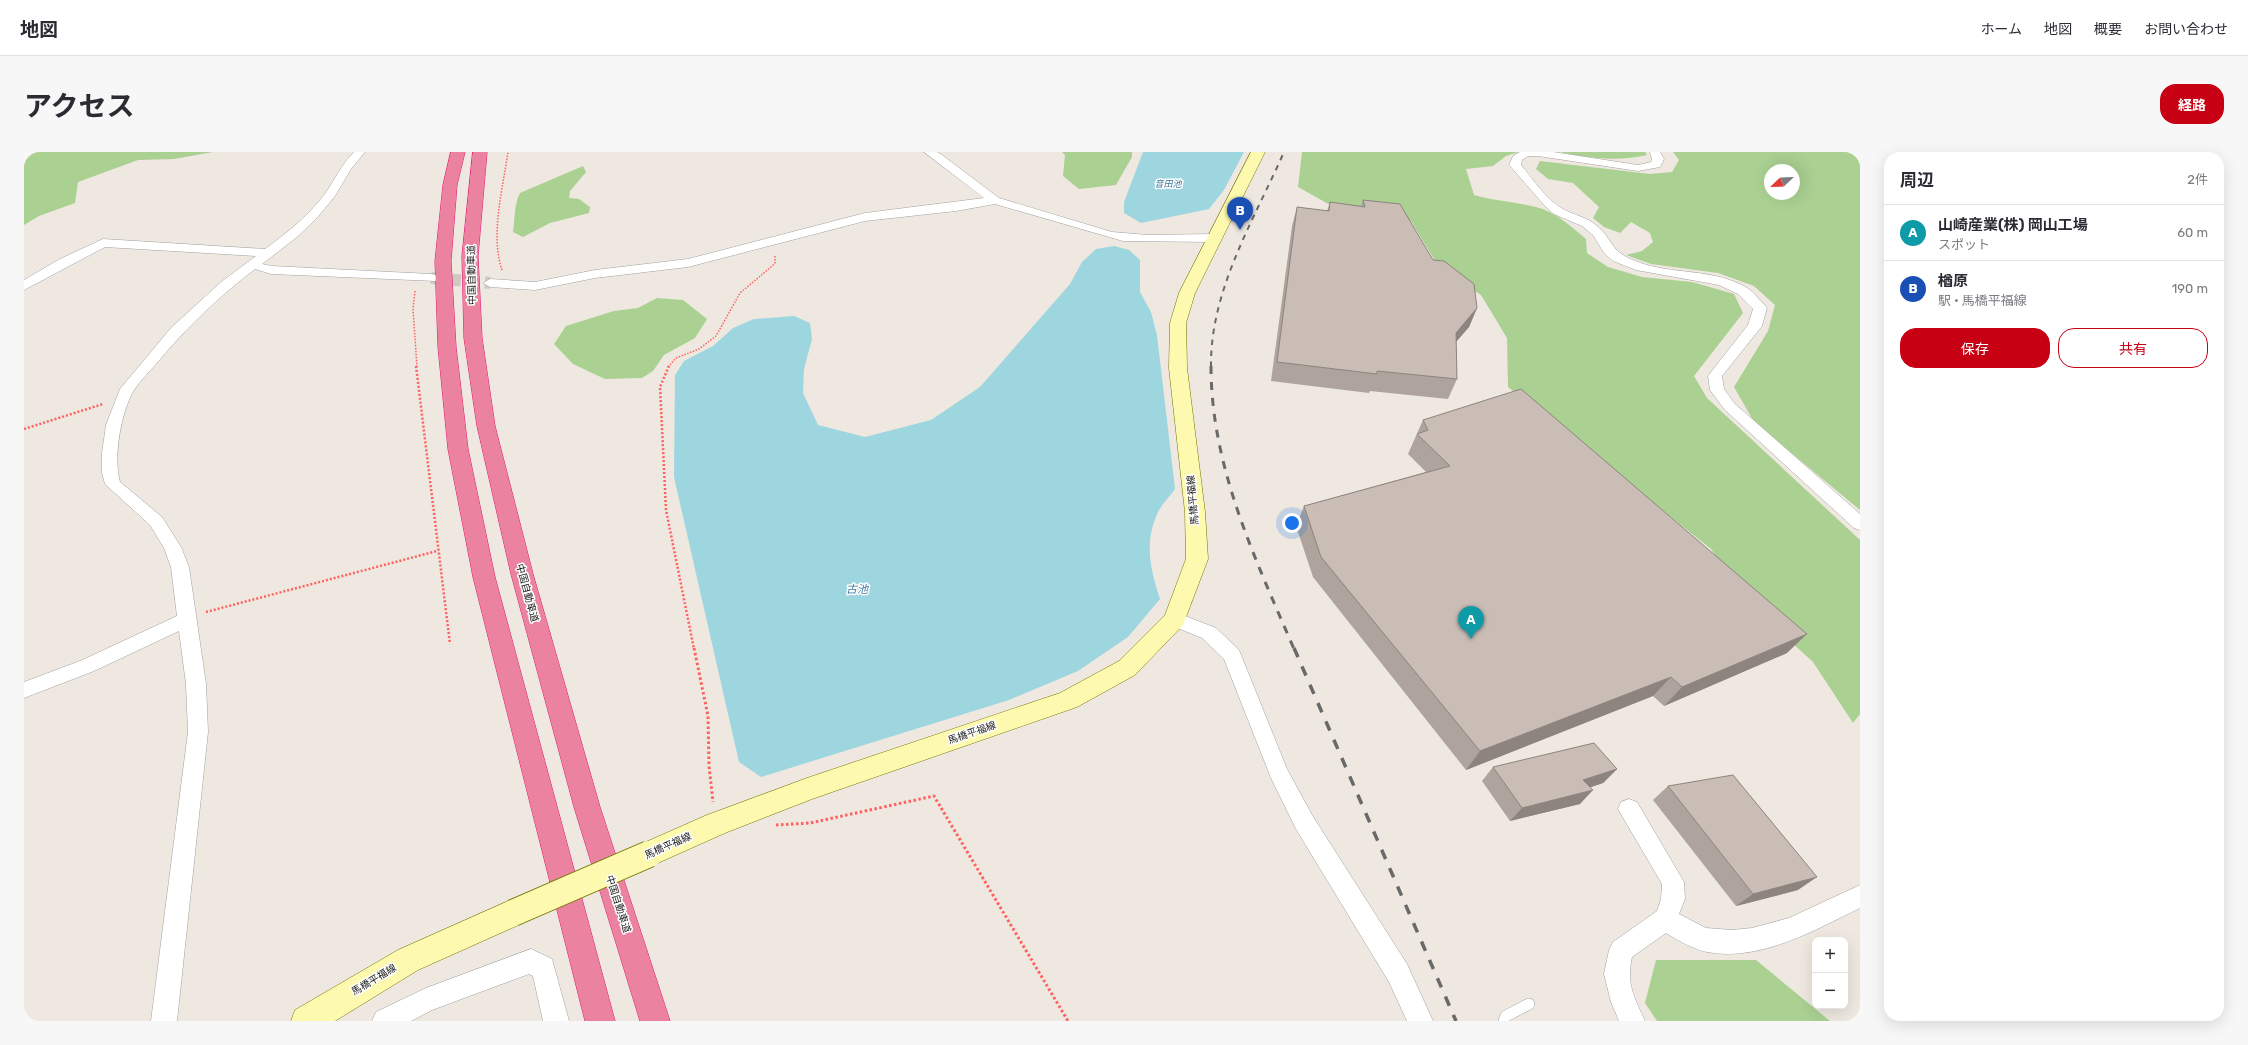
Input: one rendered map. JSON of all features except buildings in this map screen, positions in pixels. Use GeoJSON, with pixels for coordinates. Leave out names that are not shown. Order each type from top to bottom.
{"type":"FeatureCollection","features":[{"type":"Feature","properties":{"kind":"highway"},"geometry":{"type":"LineString","coordinates":[[431,272],[458,152]]}},
{"type":"Feature","properties":{"kind":"highway","name":"中国自動車道"},"geometry":{"type":"LineString","coordinates":[[480,152],[470,256],[473,338],[486,426],[522,574],[587,808],[655,1021]]}},
{"type":"Feature","properties":{"kind":"highway"},"geometry":{"type":"LineString","coordinates":[[440,166],[431,272],[447,347],[458,449],[484,577],[600,1021]]}},
{"type":"Feature","properties":{"kind":"main road","name":"馬橋平福線"},"geometry":{"type":"LineString","coordinates":[[306,1021],[408,960],[513,912],[716,824],[807,789],[1068,700],[1127,668],[1175,619],[1197,559],[1195,512],[1178,368],[1178,323],[1187,293],[1213,238],[1258,152]]}},
{"type":"Feature","properties":{"kind":"street"},"geometry":{"type":"LineString","coordinates":[[164,1021],[198,732],[196,684],[180,567],[172,547],[156,521],[113,484],[110,473],[110,453],[114,425],[121,400],[127,388],[176,331],[221,289],[268,253],[312,216],[329,196],[346,167],[360,152]]}},
{"type":"Feature","properties":{"kind":"street"},"geometry":{"type":"LineString","coordinates":[[929,152],[957,170],[978,191],[995,200],[1128,240],[1193,237],[1213,238]]}},
{"type":"Feature","properties":{"kind":"street"},"geometry":{"type":"LineString","coordinates":[[1655,152],[1658,160],[1656,165],[1638,168],[1538,153],[1526,153],[1517,158],[1515,165],[1549,204],[1558,211],[1592,228],[1598,233],[1608,250],[1617,258],[1636,266],[1722,282],[1743,291],[1760,308],[1755,326],[1715,376],[1717,390],[1730,407],[1860,524]]}},
{"type":"Feature","properties":{"kind":"street"},"geometry":{"type":"LineString","coordinates":[[496,283],[535,286],[595,274],[688,263],[865,217],[956,207],[995,200]]}},
{"type":"Feature","properties":{"kind":"street"},"geometry":{"type":"LineString","coordinates":[[24,286],[64,262],[103,243],[268,253]]}},
{"type":"Feature","properties":{"kind":"street"},"geometry":{"type":"LineString","coordinates":[[253,265],[271,270],[360,273],[431,272]]}},
{"type":"Feature","properties":{"kind":"street"},"geometry":{"type":"LineString","coordinates":[[1175,619],[1208,633],[1232,655],[1278,772],[1298,810],[1398,973],[1420,1021]]}},
{"type":"Feature","properties":{"kind":"street"},"geometry":{"type":"LineString","coordinates":[[24,690],[87,666],[188,620]]}},
{"type":"Feature","properties":{"kind":"street"},"geometry":{"type":"LineString","coordinates":[[1629,809],[1673,882],[1673,898],[1666,919],[1621,950],[1616,974],[1623,1002],[1632,1021]]}},
{"type":"Feature","properties":{"kind":"street"},"geometry":{"type":"LineString","coordinates":[[1666,919],[1687,932],[1712,941],[1763,938],[1786,932],[1860,896]]}},
{"type":"Feature","properties":{"kind":"street"},"geometry":{"type":"LineString","coordinates":[[385,1021],[426,1000],[531,961],[544,968],[556,1021]]}},
{"type":"Feature","properties":{"kind":"lane"},"geometry":{"type":"LineString","coordinates":[[1504,1021],[1506,1016],[1529,1004]]}},
{"type":"Feature","properties":{"kind":"path"},"geometry":{"type":"LineString","coordinates":[[496,283],[504,277],[497,255],[497,235],[508,152]]}},
{"type":"Feature","properties":{"kind":"path"},"geometry":{"type":"LineString","coordinates":[[716,824],[709,766],[708,716],[666,510],[660,387],[663,371],[671,361],[704,345],[716,335],[734,301],[744,287],[767,273],[775,263],[774,250],[768,242]]}},
{"type":"Feature","properties":{"kind":"path"},"geometry":{"type":"LineString","coordinates":[[431,272],[415,285],[413,309],[418,391],[437,551],[450,644]]}},
{"type":"Feature","properties":{"kind":"path"},"geometry":{"type":"LineString","coordinates":[[24,430],[105,403],[121,400]]}},
{"type":"Feature","properties":{"kind":"path"},"geometry":{"type":"LineString","coordinates":[[188,620],[210,610],[437,551]]}},
{"type":"Feature","properties":{"kind":"path"},"geometry":{"type":"LineString","coordinates":[[758,808],[764,820],[779,826],[810,823],[934,796],[1068,1021]]}},
{"type":"Feature","properties":{"kind":"green space"},"geometry":{"type":"Polygon","coordinates":[[[24,152],[213,152],[174,159],[138,160],[78,182],[75,203],[39,216],[24,225],[24,152]]]}},
{"type":"Feature","properties":{"kind":"green space"},"geometry":{"type":"Polygon","coordinates":[[[1062,152],[1132,152],[1132,157],[1116,185],[1079,189],[1063,176],[1065,155],[1062,152]]]}},
{"type":"Feature","properties":{"kind":"green space"},"geometry":{"type":"Polygon","coordinates":[[[1302,152],[1518,152],[1506,156],[1493,166],[1466,169],[1474,195],[1528,205],[1549,212],[1562,220],[1586,239],[1587,253],[1608,267],[1642,277],[1692,282],[1734,294],[1743,313],[1694,376],[1707,398],[1860,540],[1860,714],[1853,723],[1813,662],[1745,600],[1711,549],[1508,387],[1507,338],[1481,295],[1441,271],[1411,221],[1332,206],[1298,187],[1302,152]]]}},
{"type":"Feature","properties":{"kind":"green space"},"geometry":{"type":"Polygon","coordinates":[[[1559,152],[1645,152],[1647,155],[1614,159],[1559,152]]]}},
{"type":"Feature","properties":{"kind":"green space"},"geometry":{"type":"Polygon","coordinates":[[[1673,152],[1860,152],[1860,510],[1754,422],[1734,387],[1768,331],[1775,305],[1754,286],[1718,273],[1651,264],[1626,255],[1642,251],[1653,242],[1650,233],[1631,222],[1620,233],[1604,227],[1593,218],[1599,207],[1573,183],[1548,179],[1536,169],[1540,161],[1650,174],[1672,172],[1679,160],[1673,152]]]}},
{"type":"Feature","properties":{"kind":"green space"},"geometry":{"type":"Polygon","coordinates":[[[583,166],[586,172],[570,191],[569,198],[579,199],[590,207],[589,213],[550,223],[523,237],[513,232],[516,207],[520,193],[583,166]]]}},
{"type":"Feature","properties":{"kind":"green space"},"geometry":{"type":"Polygon","coordinates":[[[657,298],[683,300],[707,319],[695,338],[664,355],[653,371],[642,378],[605,379],[573,364],[554,344],[566,326],[614,311],[638,308],[657,298]]]}},
{"type":"Feature","properties":{"kind":"green space"},"geometry":{"type":"Polygon","coordinates":[[[1656,960],[1756,960],[1812,1006],[1812,1009],[1815,1009],[1830,1021],[1657,1021],[1645,1003],[1656,960]]]}},
{"type":"Feature","properties":{"kind":"water","name":"音田池"},"geometry":{"type":"Polygon","coordinates":[[[1143,152],[1244,152],[1224,190],[1209,209],[1141,223],[1124,213],[1124,202],[1143,152]]]}},
{"type":"Feature","properties":{"kind":"water","name":"古池"},"geometry":{"type":"Polygon","coordinates":[[[1114,246],[1129,250],[1140,260],[1140,292],[1151,312],[1157,335],[1175,489],[1158,512],[1151,534],[1151,566],[1160,599],[1128,637],[1078,671],[1009,700],[761,777],[739,762],[674,477],[675,375],[684,361],[713,346],[733,328],[754,319],[794,316],[810,323],[812,339],[804,369],[803,393],[818,425],[865,437],[931,420],[980,387],[1070,284],[1082,262],[1096,249],[1114,246]]]}},
{"type":"Feature","properties":{"kind":"tunnel"},"geometry":{"type":"LineString","coordinates":[[431,278],[490,283]]}},
{"type":"Feature","properties":{"kind":"railway"},"geometry":{"type":"LineString","coordinates":[[1211,367],[1213,338],[1218,310],[1226,283],[1247,230],[1284,152]]}},
{"type":"Feature","properties":{"kind":"railway"},"geometry":{"type":"LineString","coordinates":[[1211,367],[1213,403],[1218,440],[1227,476],[1251,546],[1294,649]]}},
{"type":"Feature","properties":{"kind":"railway"},"geometry":{"type":"LineString","coordinates":[[1294,648],[1456,1021]]}},
{"type":"Feature","properties":{"kind":"place","name":"楢原"},"geometry":{"type":"Point","coordinates":[1240,230]}},
{"type":"Feature","properties":{"kind":"place","name":"山崎産業(株) 岡山工場"},"geometry":{"type":"Point","coordinates":[1471,639]}}]}
